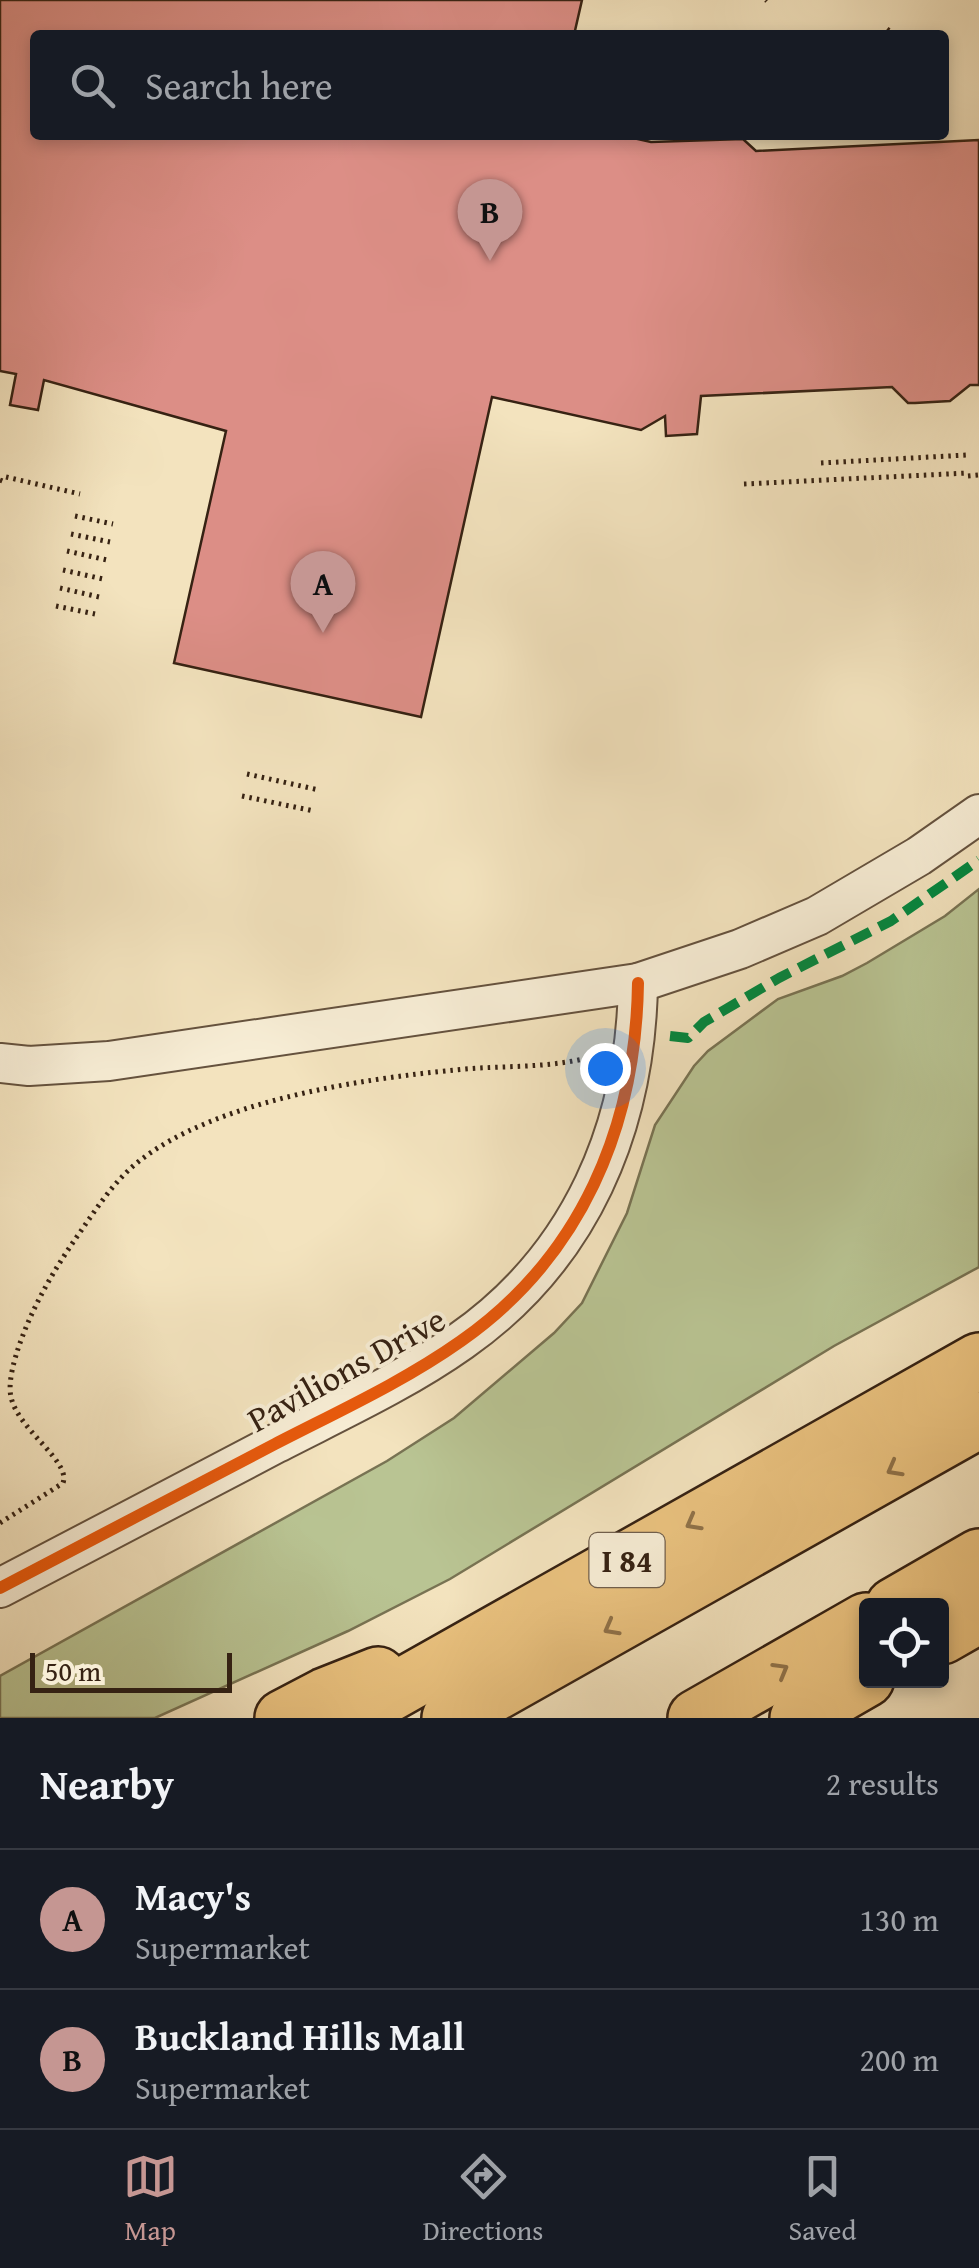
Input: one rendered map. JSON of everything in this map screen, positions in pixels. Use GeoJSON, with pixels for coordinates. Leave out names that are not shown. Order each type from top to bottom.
{"type":"FeatureCollection","features":[{"type":"Feature","properties":{"kind":"highway","name":"I 84"},"geometry":{"type":"LineString","coordinates":[[346,1718],[979,1361]]}},
{"type":"Feature","properties":{"kind":"highway"},"geometry":{"type":"LineString","coordinates":[[450,1718],[979,1420]]}},
{"type":"Feature","properties":{"kind":"highway"},"geometry":{"type":"LineString","coordinates":[[908,1598],[979,1557]]}},
{"type":"Feature","properties":{"kind":"highway"},"geometry":{"type":"LineString","coordinates":[[949,1632],[979,1615]]}},
{"type":"Feature","properties":{"kind":"highway"},"geometry":{"type":"LineString","coordinates":[[696,1718],[859,1625]]}},
{"type":"Feature","properties":{"kind":"highway"},"geometry":{"type":"LineString","coordinates":[[283,1718],[356,1683],[476,1645]]}},
{"type":"Feature","properties":{"kind":"street"},"geometry":{"type":"LineString","coordinates":[[0,1063],[29,1066],[109,1061],[638,983],[740,949],[817,916],[918,856],[979,814]]}},
{"type":"Feature","properties":{"kind":"street","name":"Pavilions Drive"},"geometry":{"type":"LineString","coordinates":[[0,1588],[397,1380],[462,1340],[502,1308],[560,1242],[604,1164],[628,1087],[638,983]]}},
{"type":"Feature","properties":{"kind":"path"},"geometry":{"type":"LineString","coordinates":[[820,463],[967,455]]}},
{"type":"Feature","properties":{"kind":"path"},"geometry":{"type":"LineString","coordinates":[[744,484],[979,475]]}},
{"type":"Feature","properties":{"kind":"path"},"geometry":{"type":"LineString","coordinates":[[4,480],[80,494]]}},
{"type":"Feature","properties":{"kind":"path"},"geometry":{"type":"LineString","coordinates":[[75,516],[114,524]]}},
{"type":"Feature","properties":{"kind":"path"},"geometry":{"type":"LineString","coordinates":[[71,534],[110,542]]}},
{"type":"Feature","properties":{"kind":"path"},"geometry":{"type":"LineString","coordinates":[[68,551],[106,560]]}},
{"type":"Feature","properties":{"kind":"path"},"geometry":{"type":"LineString","coordinates":[[63,570],[102,579]]}},
{"type":"Feature","properties":{"kind":"path"},"geometry":{"type":"LineString","coordinates":[[60,588],[98,597]]}},
{"type":"Feature","properties":{"kind":"path"},"geometry":{"type":"LineString","coordinates":[[56,606],[95,614]]}},
{"type":"Feature","properties":{"kind":"path"},"geometry":{"type":"LineString","coordinates":[[247,774],[318,790]]}},
{"type":"Feature","properties":{"kind":"path"},"geometry":{"type":"LineString","coordinates":[[242,796],[314,810]]}},
{"type":"Feature","properties":{"kind":"path"},"geometry":{"type":"LineString","coordinates":[[0,1523],[63,1484],[63,1466],[32,1436],[11,1398],[16,1356],[59,1263],[105,1196],[137,1163],[199,1126],[320,1089],[370,1079],[458,1070],[549,1066],[590,1057]]}},
{"type":"Feature","properties":{"kind":"green space"},"geometry":{"type":"Polygon","coordinates":[[[979,889],[979,1267],[834,1346],[450,1579],[348,1631],[155,1718],[0,1718],[0,1676],[387,1461],[454,1418],[554,1333],[582,1303],[627,1213],[655,1125],[708,1051],[778,999],[867,963],[945,916],[979,889]]]}},
{"type":"Feature","properties":{"kind":"building"},"geometry":{"type":"Polygon","coordinates":[[[0,0],[582,0],[575,30],[30,30],[30,140],[744,140],[756,151],[979,140],[979,385],[970,385],[950,401],[908,403],[892,387],[701,396],[697,434],[666,436],[665,416],[641,430],[492,397],[421,717],[174,663],[226,431],[44,380],[38,410],[10,405],[16,374],[0,371],[0,0]]]}},
{"type":"Feature","properties":{"kind":"marked path"},"geometry":{"type":"LineString","coordinates":[[670,1036],[688,1038],[704,1022],[779,978],[891,921],[979,860]]}},
{"type":"Feature","properties":{"kind":"cycle path"},"geometry":{"type":"LineString","coordinates":[[0,1588],[393,1383],[461,1341],[503,1307],[539,1270],[569,1229],[594,1184],[613,1137],[626,1088],[635,1036],[638,983]]}},
{"type":"Feature","properties":{"kind":"place","name":"Buckland Hills Mall"},"geometry":{"type":"Point","coordinates":[490,261]}},
{"type":"Feature","properties":{"kind":"place","name":"Macy's"},"geometry":{"type":"Point","coordinates":[323,633]}}]}
